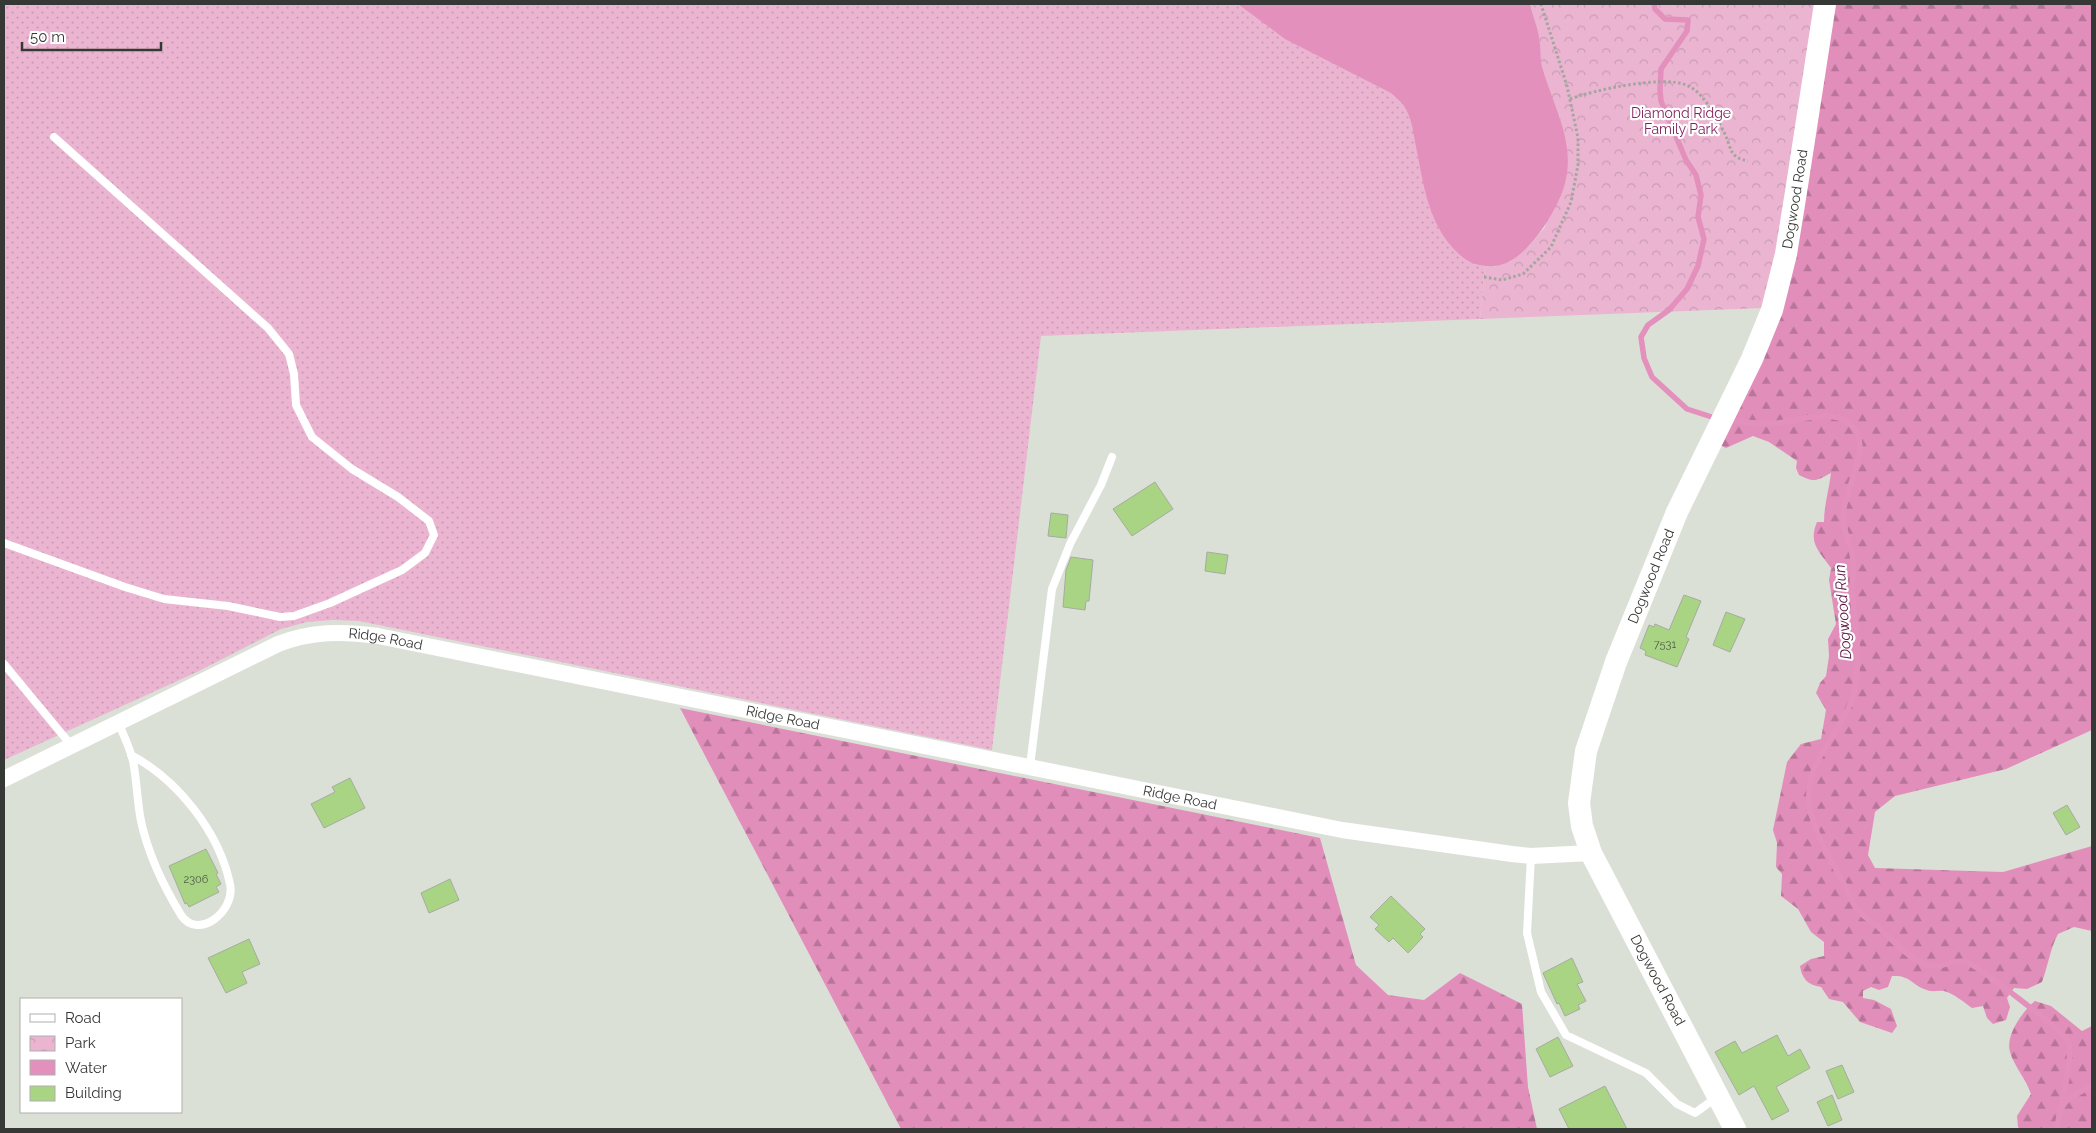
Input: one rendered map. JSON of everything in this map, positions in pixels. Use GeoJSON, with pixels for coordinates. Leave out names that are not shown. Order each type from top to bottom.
{"type":"FeatureCollection","features":[{"type":"Feature","properties":{"kind":"street","name":"Dogwood Road"},"geometry":{"type":"LineString","coordinates":[[1735,1129],[1591,853],[1582,826],[1580,803],[1586,751],[1604,692],[1677,512],[1763,334],[1779,284],[1796,192],[1825,4]]}},
{"type":"Feature","properties":{"kind":"street","name":"Ridge Road"},"geometry":{"type":"LineString","coordinates":[[4,779],[278,644],[298,636],[320,632],[348,632],[378,636],[1342,830],[1531,856],[1591,853]]}},
{"type":"Feature","properties":{"kind":"lane"},"geometry":{"type":"LineString","coordinates":[[4,543],[125,587],[164,599],[228,606],[280,617],[294,616],[330,603],[402,570],[425,553],[434,535],[429,521],[398,498],[352,469],[312,437],[296,405],[294,374],[288,354],[268,328],[54,137]]}},
{"type":"Feature","properties":{"kind":"lane"},"geometry":{"type":"LineString","coordinates":[[1030,766],[1052,589],[1070,544],[1101,485],[1112,457]]}},
{"type":"Feature","properties":{"kind":"lane"},"geometry":{"type":"LineString","coordinates":[[4,664],[71,745]]}},
{"type":"Feature","properties":{"kind":"lane"},"geometry":{"type":"LineString","coordinates":[[118,722],[131,755],[142,822],[155,866],[183,917],[192,924],[204,925],[226,911],[230,900],[231,887],[224,861],[204,823],[176,791],[149,765],[131,755]]}},
{"type":"Feature","properties":{"kind":"lane"},"geometry":{"type":"LineString","coordinates":[[1531,856],[1527,933],[1541,992],[1566,1035],[1646,1073],[1677,1104],[1695,1114],[1718,1096]]}},
{"type":"Feature","properties":{"kind":"path"},"geometry":{"type":"LineString","coordinates":[[1484,277],[1502,280],[1523,274],[1551,247],[1571,202],[1578,165],[1578,138],[1572,98],[1541,4]]}},
{"type":"Feature","properties":{"kind":"path"},"geometry":{"type":"LineString","coordinates":[[1572,98],[1602,89],[1677,83],[1694,90],[1704,100],[1724,132],[1733,155],[1737,159],[1748,161]]}},
{"type":"Feature","properties":{"kind":"green space"},"geometry":{"type":"Polygon","coordinates":[[[4,4],[1530,4],[1550,94],[1560,115],[1495,267],[1485,266],[1480,319],[1041,336],[992,750],[359,621],[333,620],[307,622],[281,629],[197,672],[4,760],[4,4]]]}},
{"type":"Feature","properties":{"kind":"green space","name":"Diamond Ridge Family Park"},"geometry":{"type":"Polygon","coordinates":[[[1530,4],[1816,4],[1782,235],[1764,308],[1480,319],[1485,266],[1495,267],[1513,258],[1529,246],[1545,227],[1560,115],[1550,94],[1541,63],[1540,43],[1530,4]]]}},
{"type":"Feature","properties":{"kind":"green space"},"geometry":{"type":"Polygon","coordinates":[[[1832,4],[2092,4],[2092,730],[2006,769],[1895,796],[1875,812],[1868,855],[1875,868],[2003,872],[2092,846],[2092,931],[2074,927],[2058,934],[2042,982],[2027,989],[2014,988],[2007,998],[2010,1007],[2006,1020],[1993,1024],[1987,1018],[1983,1006],[1972,1008],[1948,992],[1927,990],[1906,978],[1898,976],[1892,976],[1888,987],[1879,990],[1871,987],[1863,991],[1863,998],[1874,1000],[1891,1009],[1897,1026],[1892,1033],[1860,1022],[1843,1002],[1829,999],[1821,987],[1809,983],[1804,978],[1800,966],[1811,959],[1824,956],[1824,942],[1811,932],[1798,909],[1781,896],[1782,874],[1776,867],[1777,843],[1773,830],[1787,762],[1801,744],[1821,739],[1826,710],[1816,693],[1820,683],[1826,676],[1829,656],[1828,639],[1836,624],[1829,580],[1831,568],[1819,552],[1814,536],[1817,522],[1824,522],[1831,473],[1815,480],[1799,475],[1796,468],[1797,461],[1769,442],[1753,436],[1726,448],[1720,445],[1737,412],[1832,4]]]}},
{"type":"Feature","properties":{"kind":"green space"},"geometry":{"type":"Polygon","coordinates":[[[680,708],[1320,838],[1356,965],[1388,995],[1424,1000],[1460,973],[1522,1004],[1528,1087],[1537,1129],[901,1129],[680,708]]]}},
{"type":"Feature","properties":{"kind":"green space"},"geometry":{"type":"Polygon","coordinates":[[[2035,1001],[2051,1006],[2082,1031],[2092,1026],[2092,1129],[2020,1129],[2018,1127],[2017,1116],[2031,1094],[2012,1057],[2009,1045],[2016,1024],[2035,1001]]]}},
{"type":"Feature","properties":{"kind":"water"},"geometry":{"type":"Polygon","coordinates":[[[1238,4],[1530,4],[1539,39],[1542,67],[1565,134],[1568,168],[1557,204],[1538,235],[1520,254],[1498,265],[1481,265],[1472,263],[1464,258],[1452,247],[1436,223],[1423,184],[1411,123],[1401,102],[1391,93],[1285,39],[1238,4]]]}},
{"type":"Feature","properties":{"kind":"building"},"geometry":{"type":"Polygon","coordinates":[[[1155,482],[1173,509],[1132,536],[1113,509],[1155,482]]]}},
{"type":"Feature","properties":{"kind":"building"},"geometry":{"type":"Polygon","coordinates":[[[1051,513],[1068,515],[1066,538],[1048,536],[1051,513]]]}},
{"type":"Feature","properties":{"kind":"building"},"geometry":{"type":"Polygon","coordinates":[[[1207,552],[1228,555],[1225,574],[1205,571],[1207,552]]]}},
{"type":"Feature","properties":{"kind":"building"},"geometry":{"type":"Polygon","coordinates":[[[1071,557],[1093,560],[1089,601],[1086,601],[1085,610],[1063,607],[1066,570],[1071,557]]]}},
{"type":"Feature","properties":{"kind":"building"},"geometry":{"type":"Polygon","coordinates":[[[1684,595],[1701,601],[1686,637],[1689,639],[1677,667],[1645,655],[1646,651],[1640,648],[1649,625],[1654,627],[1655,624],[1669,630],[1684,595]]]}},
{"type":"Feature","properties":{"kind":"building"},"geometry":{"type":"Polygon","coordinates":[[[1726,612],[1745,619],[1730,652],[1713,645],[1726,612]]]}},
{"type":"Feature","properties":{"kind":"building"},"geometry":{"type":"Polygon","coordinates":[[[350,778],[365,808],[324,828],[311,804],[335,792],[332,787],[350,778]]]}},
{"type":"Feature","properties":{"kind":"building"},"geometry":{"type":"Polygon","coordinates":[[[2067,805],[2080,827],[2066,835],[2053,813],[2067,805]]]}},
{"type":"Feature","properties":{"kind":"building"},"geometry":{"type":"Polygon","coordinates":[[[206,849],[218,873],[216,874],[221,884],[216,887],[219,892],[189,907],[187,903],[185,904],[169,866],[206,849]]]}},
{"type":"Feature","properties":{"kind":"building"},"geometry":{"type":"Polygon","coordinates":[[[450,879],[459,900],[429,913],[421,893],[450,879]]]}},
{"type":"Feature","properties":{"kind":"building"},"geometry":{"type":"Polygon","coordinates":[[[1391,896],[1425,929],[1420,934],[1423,937],[1408,953],[1393,938],[1389,942],[1375,929],[1379,925],[1370,917],[1391,896]]]}},
{"type":"Feature","properties":{"kind":"building"},"geometry":{"type":"Polygon","coordinates":[[[249,939],[260,964],[242,972],[247,983],[226,993],[208,958],[249,939]]]}},
{"type":"Feature","properties":{"kind":"building"},"geometry":{"type":"Polygon","coordinates":[[[1572,958],[1583,982],[1577,984],[1586,1001],[1578,1005],[1580,1009],[1565,1016],[1559,1003],[1557,1004],[1543,973],[1572,958]]]}},
{"type":"Feature","properties":{"kind":"building"},"geometry":{"type":"Polygon","coordinates":[[[1777,1035],[1788,1056],[1800,1049],[1810,1068],[1776,1087],[1789,1111],[1772,1120],[1754,1086],[1739,1095],[1715,1052],[1735,1041],[1742,1053],[1777,1035]]]}},
{"type":"Feature","properties":{"kind":"building"},"geometry":{"type":"Polygon","coordinates":[[[1558,1037],[1573,1066],[1550,1077],[1536,1049],[1558,1037]]]}},
{"type":"Feature","properties":{"kind":"building"},"geometry":{"type":"Polygon","coordinates":[[[1842,1065],[1854,1092],[1838,1099],[1826,1071],[1842,1065]]]}},
{"type":"Feature","properties":{"kind":"building"},"geometry":{"type":"Polygon","coordinates":[[[1605,1086],[1627,1129],[1569,1129],[1559,1109],[1605,1086]]]}},
{"type":"Feature","properties":{"kind":"building"},"geometry":{"type":"Polygon","coordinates":[[[1832,1095],[1842,1120],[1828,1126],[1817,1102],[1832,1095]]]}},
{"type":"Feature","properties":{"kind":"waterway","name":"Dogwood Run"},"geometry":{"type":"LineString","coordinates":[[1654,4],[1655,9],[1665,19],[1688,20],[1687,31],[1661,69],[1660,90],[1661,101],[1686,160],[1696,175],[1701,195],[1698,217],[1704,239],[1698,266],[1687,289],[1669,310],[1648,325],[1641,337],[1644,358],[1652,377],[1687,409],[1718,419]]}},
{"type":"Feature","properties":{"kind":"waterway","name":"Dogwood Run"},"geometry":{"type":"LineString","coordinates":[[1728,420],[1771,424],[1824,416],[1842,419],[1850,424],[1857,433],[1860,443],[1859,455],[1847,494],[1843,517],[1844,528],[1853,560],[1852,590],[1858,658],[1857,672],[1852,699],[1847,711],[1813,771],[1809,797],[1816,830],[1856,907],[1862,915],[1877,926],[1901,949],[1928,965],[1938,966],[1961,961],[1974,966],[2037,1013],[2068,1041],[2070,1059],[2057,1129]]}},
{"type":"Feature","properties":{"kind":"waterway"},"geometry":{"type":"LineString","coordinates":[[2060,1109],[2068,1099],[2092,1085]]}}]}
